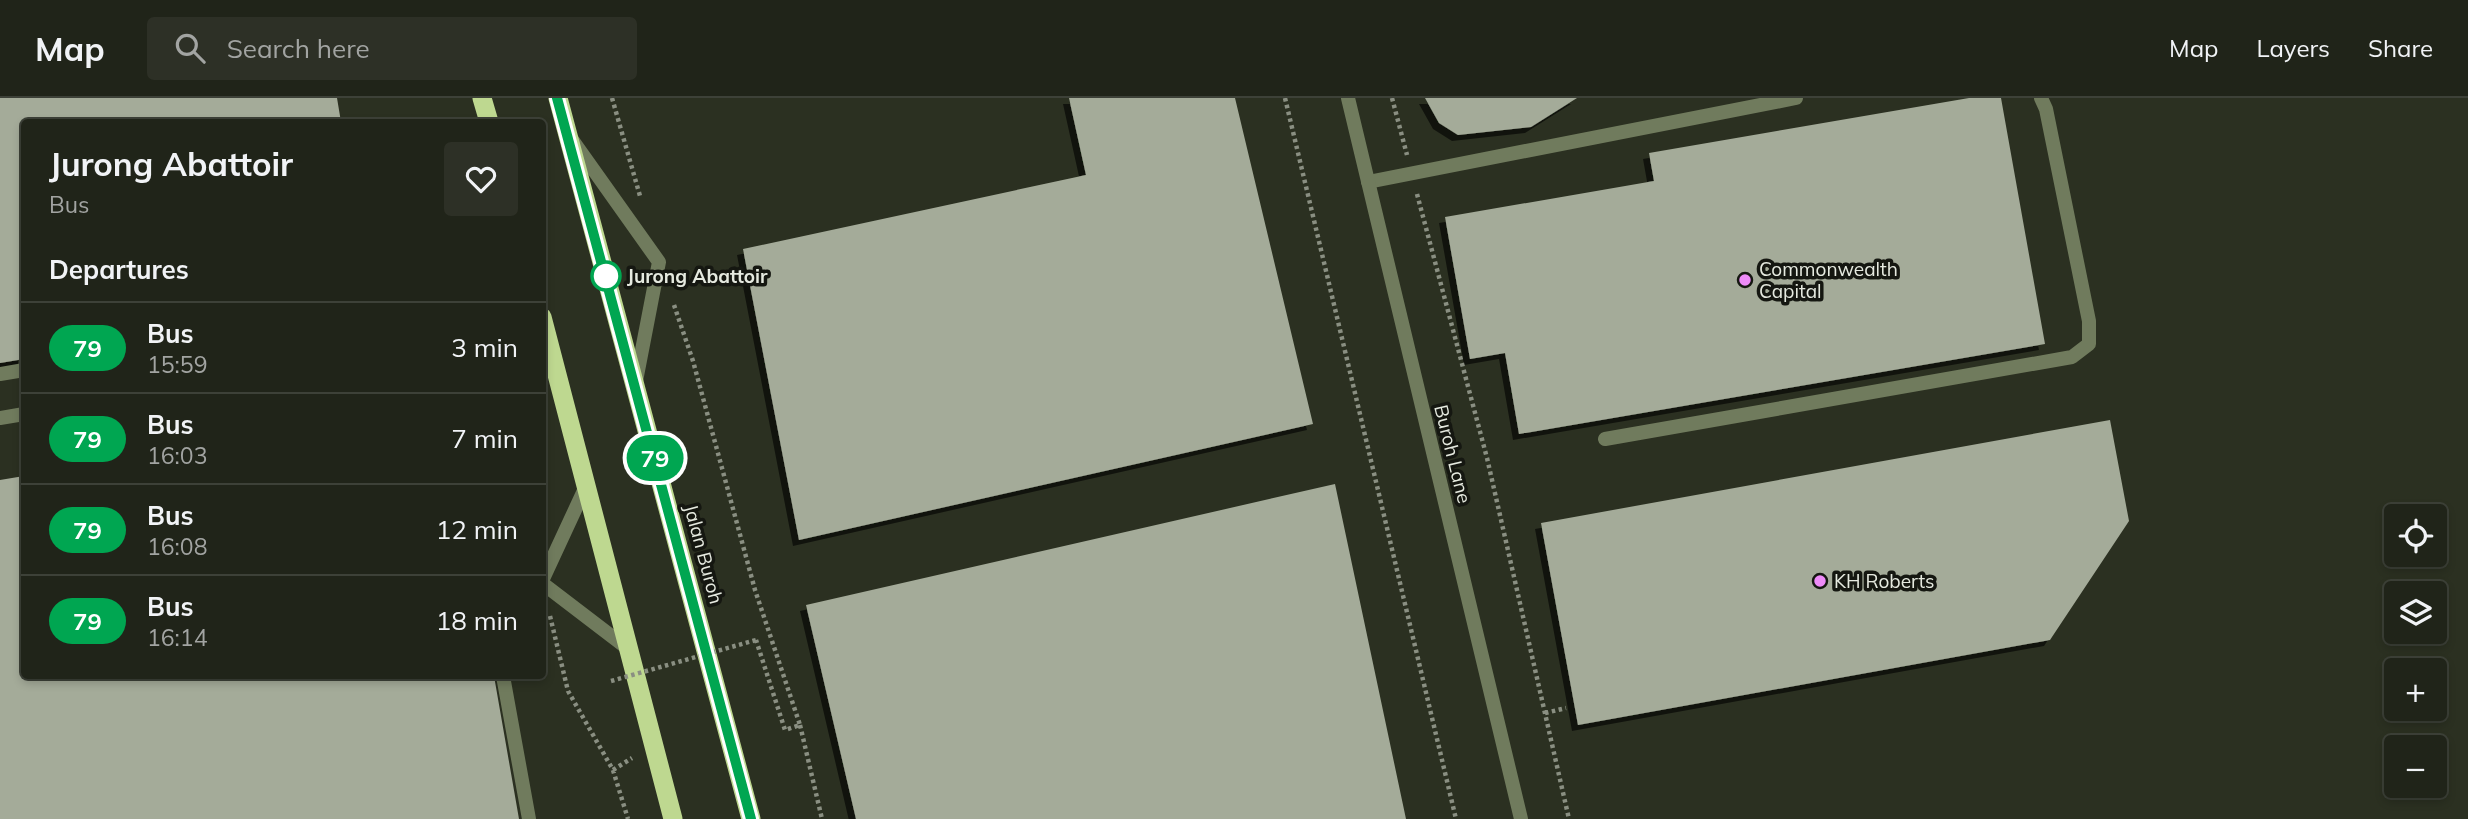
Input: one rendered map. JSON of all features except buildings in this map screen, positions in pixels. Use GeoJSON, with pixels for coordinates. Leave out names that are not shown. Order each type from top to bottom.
{"type":"FeatureCollection","features":[{"type":"Feature","properties":{"kind":"highway"},"geometry":{"type":"LineString","coordinates":[[482,98],[488,119]]}},
{"type":"Feature","properties":{"kind":"highway","name":"Jalan Buroh"},"geometry":{"type":"LineString","coordinates":[[558,98],[751,819]]}},
{"type":"Feature","properties":{"kind":"highway"},"geometry":{"type":"LineString","coordinates":[[546,331],[588,482],[673,819]]}},
{"type":"Feature","properties":{"kind":"street","name":"Buroh Lane"},"geometry":{"type":"LineString","coordinates":[[1348,98],[1521,819]]}},
{"type":"Feature","properties":{"kind":"street"},"geometry":{"type":"LineString","coordinates":[[1368,182],[1796,98]]}},
{"type":"Feature","properties":{"kind":"street"},"geometry":{"type":"LineString","coordinates":[[1605,439],[2072,357],[2090,344],[2089,321],[2046,109],[2041,98]]}},
{"type":"Feature","properties":{"kind":"street"},"geometry":{"type":"LineString","coordinates":[[568,134],[659,262],[635,383]]}},
{"type":"Feature","properties":{"kind":"street"},"geometry":{"type":"LineString","coordinates":[[0,374],[21,370]]}},
{"type":"Feature","properties":{"kind":"street"},"geometry":{"type":"LineString","coordinates":[[0,418],[21,414]]}},
{"type":"Feature","properties":{"kind":"street"},"geometry":{"type":"LineString","coordinates":[[546,573],[588,482]]}},
{"type":"Feature","properties":{"kind":"street"},"geometry":{"type":"LineString","coordinates":[[546,585],[632,651]]}},
{"type":"Feature","properties":{"kind":"street"},"geometry":{"type":"LineString","coordinates":[[504,679],[529,819]]}},
{"type":"Feature","properties":{"kind":"path"},"geometry":{"type":"LineString","coordinates":[[612,98],[641,199]]}},
{"type":"Feature","properties":{"kind":"path"},"geometry":{"type":"LineString","coordinates":[[1284,98],[1457,819]]}},
{"type":"Feature","properties":{"kind":"path"},"geometry":{"type":"LineString","coordinates":[[1392,98],[1487,458],[1569,819]]}},
{"type":"Feature","properties":{"kind":"path"},"geometry":{"type":"LineString","coordinates":[[659,262],[693,361],[755,590],[800,725],[822,819]]}},
{"type":"Feature","properties":{"kind":"path"},"geometry":{"type":"LineString","coordinates":[[549,612],[568,691],[613,770],[628,819]]}},
{"type":"Feature","properties":{"kind":"path"},"geometry":{"type":"LineString","coordinates":[[611,681],[756,640],[785,730],[800,725]]}},
{"type":"Feature","properties":{"kind":"path"},"geometry":{"type":"LineString","coordinates":[[1545,713],[1566,708]]}},
{"type":"Feature","properties":{"kind":"path"},"geometry":{"type":"LineString","coordinates":[[613,770],[633,758]]}},
{"type":"Feature","properties":{"kind":"bus line","name":"79"},"geometry":{"type":"LineString","coordinates":[[557,98],[751,819]]}},
{"type":"Feature","properties":{"kind":"place","name":"Jurong Abattoir"},"geometry":{"type":"Point","coordinates":[606,276]}},
{"type":"Feature","properties":{"kind":"place","name":"Commonwealth Capital"},"geometry":{"type":"Point","coordinates":[1745,280]}},
{"type":"Feature","properties":{"kind":"place","name":"KH Roberts"},"geometry":{"type":"Point","coordinates":[1820,581]}}]}
